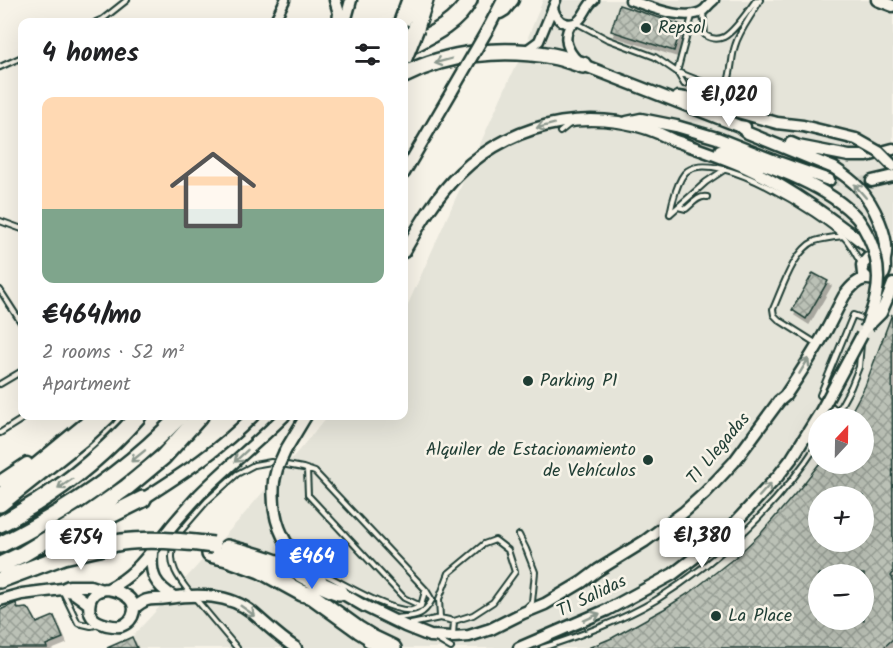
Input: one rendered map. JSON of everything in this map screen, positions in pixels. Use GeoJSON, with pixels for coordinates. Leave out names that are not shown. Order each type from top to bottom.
{"type":"FeatureCollection","features":[{"type":"Feature","properties":{"kind":"highway"},"geometry":{"type":"LineString","coordinates":[[409,25],[410,0]]}},
{"type":"Feature","properties":{"kind":"highway"},"geometry":{"type":"LineString","coordinates":[[409,25],[425,0]]}},
{"type":"Feature","properties":{"kind":"highway"},"geometry":{"type":"LineString","coordinates":[[408,48],[439,31],[453,20],[469,0]]}},
{"type":"Feature","properties":{"kind":"highway"},"geometry":{"type":"LineString","coordinates":[[408,73],[439,61],[495,52],[524,52],[554,56],[583,65]]}},
{"type":"Feature","properties":{"kind":"highway"},"geometry":{"type":"LineString","coordinates":[[0,504],[83,438],[102,420]]}},
{"type":"Feature","properties":{"kind":"highway"},"geometry":{"type":"LineString","coordinates":[[6,521],[72,479],[96,460],[134,420]]}},
{"type":"Feature","properties":{"kind":"highway"},"geometry":{"type":"LineString","coordinates":[[0,545],[29,531],[94,490],[144,451],[176,420]]}},
{"type":"Feature","properties":{"kind":"highway"},"geometry":{"type":"LineString","coordinates":[[0,565],[23,554],[86,516],[128,487],[163,457],[196,420]]}},
{"type":"Feature","properties":{"kind":"highway"},"geometry":{"type":"LineString","coordinates":[[23,554],[54,544],[143,499]]}},
{"type":"Feature","properties":{"kind":"highway"},"geometry":{"type":"LineString","coordinates":[[0,580],[64,556],[99,548],[162,547],[238,551],[286,567],[328,589],[339,592]]}},
{"type":"Feature","properties":{"kind":"highway"},"geometry":{"type":"LineString","coordinates":[[211,550],[260,570],[306,597],[312,596],[372,638],[393,648]]}},
{"type":"Feature","properties":{"kind":"street"},"geometry":{"type":"LineString","coordinates":[[276,18],[285,0]]}},
{"type":"Feature","properties":{"kind":"street"},"geometry":{"type":"LineString","coordinates":[[335,0],[338,18]]}},
{"type":"Feature","properties":{"kind":"street"},"geometry":{"type":"LineString","coordinates":[[346,18],[351,0]]}},
{"type":"Feature","properties":{"kind":"street"},"geometry":{"type":"LineString","coordinates":[[408,166],[503,0]]}},
{"type":"Feature","properties":{"kind":"street"},"geometry":{"type":"LineString","coordinates":[[495,16],[505,10],[513,0]]}},
{"type":"Feature","properties":{"kind":"street"},"geometry":{"type":"LineString","coordinates":[[583,0],[585,10]]}},
{"type":"Feature","properties":{"kind":"street"},"geometry":{"type":"LineString","coordinates":[[555,4],[554,13],[560,21],[573,23],[580,20],[594,0]]}},
{"type":"Feature","properties":{"kind":"street"},"geometry":{"type":"LineString","coordinates":[[630,0],[674,14],[693,15],[703,11],[712,1]]}},
{"type":"Feature","properties":{"kind":"street"},"geometry":{"type":"LineString","coordinates":[[877,0],[893,6]]}},
{"type":"Feature","properties":{"kind":"street"},"geometry":{"type":"LineString","coordinates":[[524,52],[539,41],[555,4]]}},
{"type":"Feature","properties":{"kind":"street"},"geometry":{"type":"LineString","coordinates":[[573,23],[565,37],[574,57],[583,65],[739,126],[751,128],[798,146],[849,156],[867,156],[893,149]]}},
{"type":"Feature","properties":{"kind":"street"},"geometry":{"type":"LineString","coordinates":[[663,96],[692,99],[777,123],[803,126],[856,139],[879,152],[893,166]]}},
{"type":"Feature","properties":{"kind":"street"},"geometry":{"type":"LineString","coordinates":[[624,123],[641,119],[676,126],[717,138],[829,180]]}},
{"type":"Feature","properties":{"kind":"street"},"geometry":{"type":"LineString","coordinates":[[408,246],[440,195],[473,161],[492,148],[516,135],[540,126],[574,120],[606,120],[624,123],[662,134],[675,135],[802,181],[832,196],[850,210],[868,236],[878,268],[876,297],[864,331]]}},
{"type":"Feature","properties":{"kind":"street"},"geometry":{"type":"LineString","coordinates":[[662,134],[747,169],[794,194],[871,249],[880,259],[886,269],[884,275],[874,280],[863,274],[862,265],[868,258],[880,259],[888,254],[885,236],[877,217],[860,189],[834,168],[748,133],[739,126]]}},
{"type":"Feature","properties":{"kind":"street"},"geometry":{"type":"LineString","coordinates":[[872,181],[893,176]]}},
{"type":"Feature","properties":{"kind":"street","name":"T1 Llegadas"},"geometry":{"type":"LineString","coordinates":[[304,420],[285,451],[274,481],[274,508],[278,526],[286,544],[304,565],[339,592],[405,626],[452,643],[491,629],[544,604],[645,541],[684,512],[734,462],[785,396],[845,295],[852,286],[867,278]]}},
{"type":"Feature","properties":{"kind":"street"},"geometry":{"type":"LineString","coordinates":[[864,331],[881,313],[893,284]]}},
{"type":"Feature","properties":{"kind":"street","name":"T1 Salidas"},"geometry":{"type":"LineString","coordinates":[[519,648],[607,610],[673,574],[734,525],[792,458],[820,413],[864,331]]}},
{"type":"Feature","properties":{"kind":"street"},"geometry":{"type":"LineString","coordinates":[[0,493],[88,420]]}},
{"type":"Feature","properties":{"kind":"street"},"geometry":{"type":"LineString","coordinates":[[143,499],[198,464],[249,420]]}},
{"type":"Feature","properties":{"kind":"street"},"geometry":{"type":"LineString","coordinates":[[280,420],[200,495],[136,570],[122,582],[95,592],[89,604],[94,619],[116,627],[123,626],[130,621],[134,608],[152,598],[219,597],[253,613],[296,648]]}},
{"type":"Feature","properties":{"kind":"street"},"geometry":{"type":"LineString","coordinates":[[0,481],[84,424]]}},
{"type":"Feature","properties":{"kind":"street"},"geometry":{"type":"LineString","coordinates":[[152,553],[151,566],[155,579],[163,590],[174,597]]}},
{"type":"Feature","properties":{"kind":"street"},"geometry":{"type":"LineString","coordinates":[[0,600],[22,594],[82,586],[105,589],[126,596],[131,600],[134,608]]}},
{"type":"Feature","properties":{"kind":"street"},"geometry":{"type":"LineString","coordinates":[[62,589],[74,593],[89,604]]}},
{"type":"Feature","properties":{"kind":"lane"},"geometry":{"type":"LineString","coordinates":[[104,18],[127,0]]}},
{"type":"Feature","properties":{"kind":"lane"},"geometry":{"type":"LineString","coordinates":[[703,11],[705,35],[715,39],[723,38],[730,33],[756,0]]}},
{"type":"Feature","properties":{"kind":"lane"},"geometry":{"type":"LineString","coordinates":[[573,23],[655,57],[677,72],[705,82],[723,85],[729,80],[737,39],[760,0]]}},
{"type":"Feature","properties":{"kind":"lane"},"geometry":{"type":"LineString","coordinates":[[684,84],[677,72],[693,15]]}},
{"type":"Feature","properties":{"kind":"lane"},"geometry":{"type":"LineString","coordinates":[[0,67],[18,59]]}},
{"type":"Feature","properties":{"kind":"lane"},"geometry":{"type":"LineString","coordinates":[[560,132],[574,120]]}},
{"type":"Feature","properties":{"kind":"lane"},"geometry":{"type":"LineString","coordinates":[[725,169],[706,182],[670,214],[684,174],[696,167],[725,169],[749,178],[796,203],[843,236],[862,265]]}},
{"type":"Feature","properties":{"kind":"lane"},"geometry":{"type":"LineString","coordinates":[[678,207],[686,209],[699,198],[707,197]]}},
{"type":"Feature","properties":{"kind":"lane"},"geometry":{"type":"LineString","coordinates":[[0,221],[18,228]]}},
{"type":"Feature","properties":{"kind":"lane"},"geometry":{"type":"LineString","coordinates":[[817,345],[779,320],[774,315],[773,309],[794,262],[807,246],[816,241],[843,236]]}},
{"type":"Feature","properties":{"kind":"lane"},"geometry":{"type":"LineString","coordinates":[[0,290],[18,318]]}},
{"type":"Feature","properties":{"kind":"lane"},"geometry":{"type":"LineString","coordinates":[[834,408],[820,395],[853,315],[879,325]]}},
{"type":"Feature","properties":{"kind":"lane"},"geometry":{"type":"LineString","coordinates":[[839,408],[859,367],[864,331]]}},
{"type":"Feature","properties":{"kind":"lane"},"geometry":{"type":"LineString","coordinates":[[0,384],[18,373]]}},
{"type":"Feature","properties":{"kind":"lane"},"geometry":{"type":"LineString","coordinates":[[0,434],[21,420]]}},
{"type":"Feature","properties":{"kind":"lane"},"geometry":{"type":"LineString","coordinates":[[542,648],[613,622],[683,582],[752,525],[792,481],[808,458]]}},
{"type":"Feature","properties":{"kind":"lane"},"geometry":{"type":"LineString","coordinates":[[237,648],[178,578],[173,565],[172,550],[180,532],[207,501],[237,474],[254,465],[272,462],[315,472],[426,590],[432,600],[427,610],[416,616],[390,619]]}},
{"type":"Feature","properties":{"kind":"lane"},"geometry":{"type":"LineString","coordinates":[[307,470],[308,495],[404,598],[420,606]]}},
{"type":"Feature","properties":{"kind":"lane"},"geometry":{"type":"LineString","coordinates":[[519,535],[535,572],[532,602],[523,613]]}},
{"type":"Feature","properties":{"kind":"lane"},"geometry":{"type":"LineString","coordinates":[[405,626],[440,618],[454,621],[473,615],[493,602],[515,572],[508,550],[495,540],[484,544],[448,573],[439,599],[440,618]]}},
{"type":"Feature","properties":{"kind":"lane"},"geometry":{"type":"LineString","coordinates":[[304,565],[382,604],[400,609],[411,610],[420,606],[426,590]]}},
{"type":"Feature","properties":{"kind":"lane"},"geometry":{"type":"LineString","coordinates":[[62,589],[78,624],[91,626],[103,623]]}},
{"type":"Feature","properties":{"kind":"lane"},"geometry":{"type":"LineString","coordinates":[[452,643],[454,621]]}},
{"type":"Feature","properties":{"kind":"lane"},"geometry":{"type":"LineString","coordinates":[[363,641],[374,648]]}},
{"type":"Feature","properties":{"kind":"shaded area"},"geometry":{"type":"Polygon","coordinates":[[[543,0],[893,0],[893,648],[107,648],[132,637],[240,519],[325,420],[408,420],[408,304],[513,71],[532,39],[528,37],[543,0]]]}},
{"type":"Feature","properties":{"kind":"building","name":"Repsol"},"geometry":{"type":"Polygon","coordinates":[[[619,5],[682,25],[674,51],[611,31],[619,5]]]}},
{"type":"Feature","properties":{"kind":"building"},"geometry":{"type":"Polygon","coordinates":[[[813,273],[828,281],[806,319],[792,310],[813,273]]]}},
{"type":"Feature","properties":{"kind":"building"},"geometry":{"type":"Polygon","coordinates":[[[892,314],[893,573],[891,576],[893,579],[893,639],[883,648],[588,648],[612,638],[692,591],[738,555],[762,532],[811,474],[874,474],[874,408],[853,408],[865,386],[892,314]]]}},
{"type":"Feature","properties":{"kind":"building"},"geometry":{"type":"Polygon","coordinates":[[[16,603],[18,609],[30,610],[37,623],[54,616],[63,638],[46,645],[47,648],[0,648],[0,610],[16,603]]]}},
{"type":"Feature","properties":{"kind":"building"},"geometry":{"type":"Polygon","coordinates":[[[132,637],[137,648],[107,648],[132,637]]]}},
{"type":"Feature","properties":{"kind":"tunnel"},"geometry":{"type":"LineString","coordinates":[[829,180],[872,181]]}},
{"type":"Feature","properties":{"kind":"place","name":"Repsol"},"geometry":{"type":"Point","coordinates":[646,28]}},
{"type":"Feature","properties":{"kind":"place","name":"Parking P1"},"geometry":{"type":"Point","coordinates":[528,381]}},
{"type":"Feature","properties":{"kind":"place","name":"Alquiler de Estacionamiento de Vehículos"},"geometry":{"type":"Point","coordinates":[648,460]}},
{"type":"Feature","properties":{"kind":"place","name":"La Place"},"geometry":{"type":"Point","coordinates":[716,616]}}]}
